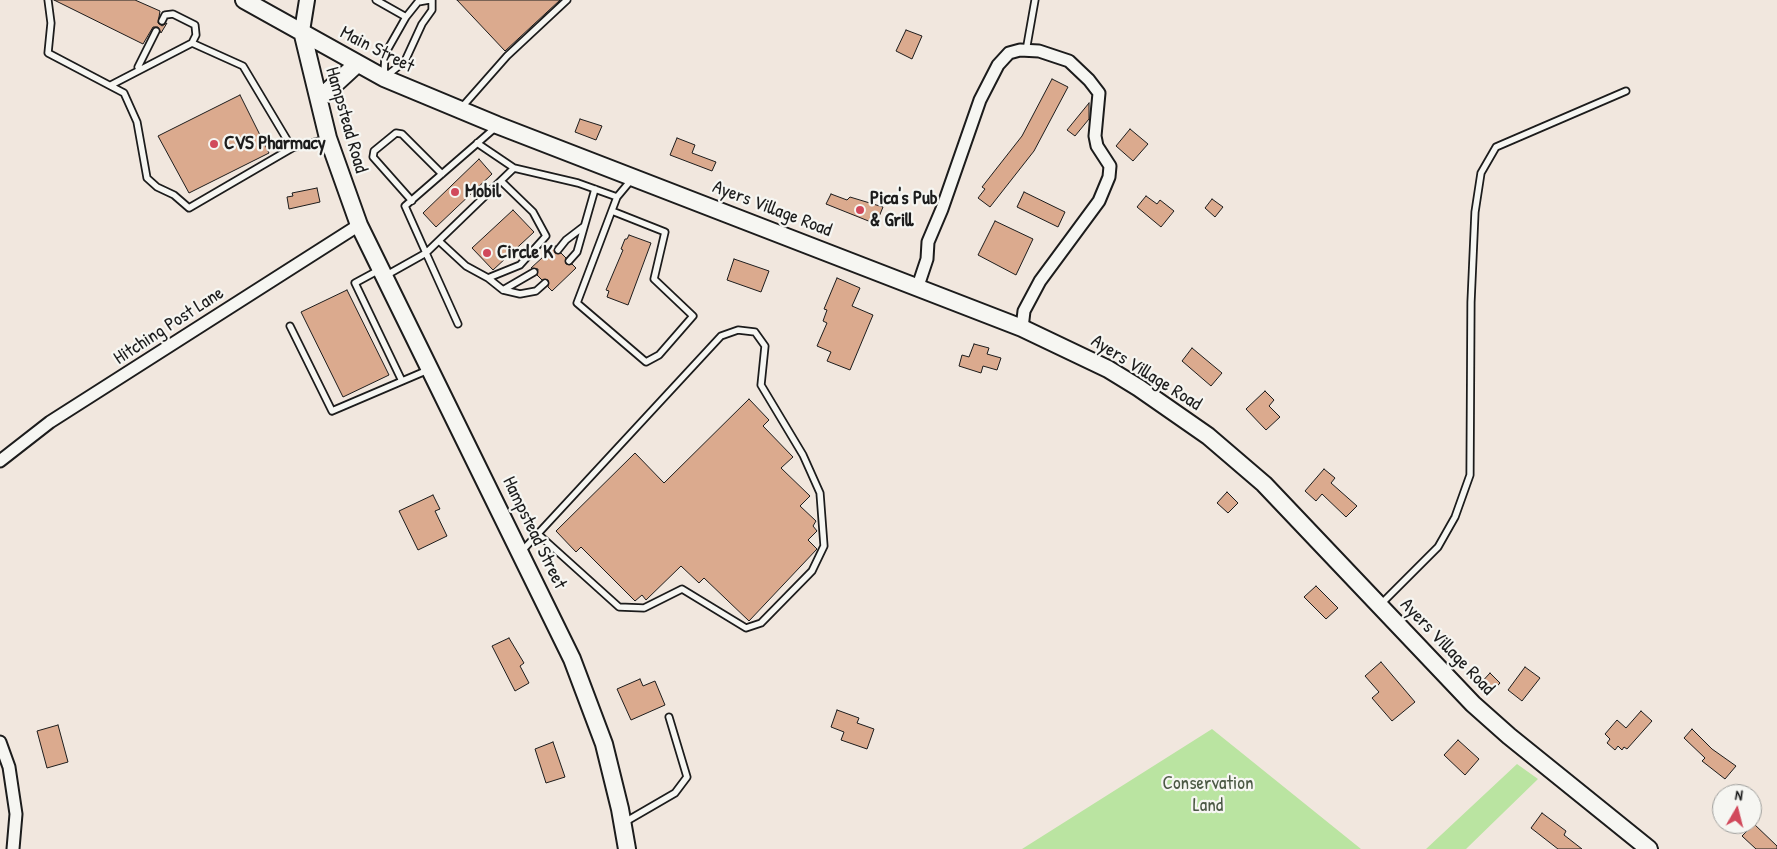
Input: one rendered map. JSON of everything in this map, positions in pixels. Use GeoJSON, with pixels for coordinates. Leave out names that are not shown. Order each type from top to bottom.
{"type":"FeatureCollection","features":[{"type":"Feature","properties":{"kind":"main road","name":"Main Street"},"geometry":{"type":"LineString","coordinates":[[244,0],[384,78],[497,125]]}},
{"type":"Feature","properties":{"kind":"main road","name":"Hampstead Road"},"geometry":{"type":"LineString","coordinates":[[302,31],[328,138],[369,248]]}},
{"type":"Feature","properties":{"kind":"main road"},"geometry":{"type":"LineString","coordinates":[[319,99],[357,64]]}},
{"type":"Feature","properties":{"kind":"main road","name":"Ayers Village Road"},"geometry":{"type":"LineString","coordinates":[[497,125],[918,286],[1022,328],[1108,370],[1175,412],[1208,436],[1264,484],[1473,704],[1509,736],[1649,849]]}},
{"type":"Feature","properties":{"kind":"main road","name":"Hampstead Street"},"geometry":{"type":"LineString","coordinates":[[369,248],[521,552],[572,659],[606,752],[623,823],[627,849]]}},
{"type":"Feature","properties":{"kind":"street","name":"Hampstead Road"},"geometry":{"type":"LineString","coordinates":[[302,31],[307,0]]}},
{"type":"Feature","properties":{"kind":"street"},"geometry":{"type":"LineString","coordinates":[[918,286],[927,259],[928,242],[942,209],[980,100],[998,65],[1009,54],[1026,51],[1039,51],[1069,61],[1089,80],[1099,93],[1095,136],[1097,146],[1110,166],[1109,177],[1099,201],[1040,281],[1024,311],[1022,328]]}},
{"type":"Feature","properties":{"kind":"street","name":"Hitching Post Lane"},"geometry":{"type":"LineString","coordinates":[[0,461],[50,422],[359,224]]}},
{"type":"Feature","properties":{"kind":"street"},"geometry":{"type":"LineString","coordinates":[[0,742],[9,767],[16,814],[13,849]]}},
{"type":"Feature","properties":{"kind":"lane"},"geometry":{"type":"LineString","coordinates":[[48,0],[51,23],[48,52],[124,93],[137,122],[147,178],[157,187],[174,195],[189,208],[292,148],[328,138]]}},
{"type":"Feature","properties":{"kind":"lane"},"geometry":{"type":"LineString","coordinates":[[376,0],[406,18]]}},
{"type":"Feature","properties":{"kind":"lane"},"geometry":{"type":"LineString","coordinates":[[431,0],[432,10],[422,24],[405,61],[384,78],[385,54],[406,18],[418,2],[431,0]]}},
{"type":"Feature","properties":{"kind":"lane"},"geometry":{"type":"LineString","coordinates":[[460,110],[507,56],[567,0]]}},
{"type":"Feature","properties":{"kind":"lane"},"geometry":{"type":"LineString","coordinates":[[1026,51],[1035,0]]}},
{"type":"Feature","properties":{"kind":"lane"},"geometry":{"type":"LineString","coordinates":[[111,85],[192,43],[196,34],[195,25],[173,14],[165,15],[162,20]]}},
{"type":"Feature","properties":{"kind":"lane"},"geometry":{"type":"LineString","coordinates":[[138,67],[156,31]]}},
{"type":"Feature","properties":{"kind":"lane"},"geometry":{"type":"LineString","coordinates":[[192,43],[243,66],[292,148]]}},
{"type":"Feature","properties":{"kind":"lane"},"geometry":{"type":"LineString","coordinates":[[1379,606],[1438,548],[1455,517],[1470,475],[1470,302],[1475,212],[1481,173],[1496,147],[1626,91]]}},
{"type":"Feature","properties":{"kind":"lane"},"geometry":{"type":"LineString","coordinates":[[458,324],[405,206],[497,125]]}},
{"type":"Feature","properties":{"kind":"lane"},"geometry":{"type":"LineString","coordinates":[[412,201],[373,157],[374,151],[396,133],[402,134],[442,174]]}},
{"type":"Feature","properties":{"kind":"lane"},"geometry":{"type":"LineString","coordinates":[[477,143],[514,168],[617,197]]}},
{"type":"Feature","properties":{"kind":"lane"},"geometry":{"type":"LineString","coordinates":[[402,381],[356,283],[382,274],[426,253],[514,168]]}},
{"type":"Feature","properties":{"kind":"lane"},"geometry":{"type":"LineString","coordinates":[[612,211],[665,232],[654,278],[693,316],[659,355],[646,362],[577,303],[617,197],[633,178]]}},
{"type":"Feature","properties":{"kind":"lane"},"geometry":{"type":"LineString","coordinates":[[488,278],[520,265],[546,236],[533,212],[501,181]]}},
{"type":"Feature","properties":{"kind":"lane"},"geometry":{"type":"LineString","coordinates":[[568,261],[576,252],[595,190]]}},
{"type":"Feature","properties":{"kind":"lane"},"geometry":{"type":"LineString","coordinates":[[558,250],[566,240],[583,227]]}},
{"type":"Feature","properties":{"kind":"lane"},"geometry":{"type":"LineString","coordinates":[[438,241],[466,266],[488,278],[503,290],[520,294],[536,291],[545,283]]}},
{"type":"Feature","properties":{"kind":"lane"},"geometry":{"type":"LineString","coordinates":[[503,290],[534,272]]}},
{"type":"Feature","properties":{"kind":"lane"},"geometry":{"type":"LineString","coordinates":[[290,326],[332,411],[430,369]]}},
{"type":"Feature","properties":{"kind":"lane"},"geometry":{"type":"LineString","coordinates":[[521,552],[721,336],[738,330],[754,332],[765,346],[761,385],[803,455],[820,493],[824,546],[812,571],[761,623],[746,628],[682,589],[644,608],[619,607],[538,534]]}},
{"type":"Feature","properties":{"kind":"lane"},"geometry":{"type":"LineString","coordinates":[[623,823],[675,793],[687,777],[669,717]]}},
{"type":"Feature","properties":{"kind":"green space","name":"Conservation Land"},"geometry":{"type":"Polygon","coordinates":[[[1212,729],[1361,849],[1022,849],[1212,729]]]}},
{"type":"Feature","properties":{"kind":"green space"},"geometry":{"type":"Polygon","coordinates":[[[1517,764],[1538,779],[1466,849],[1426,849],[1517,764]]]}},
{"type":"Feature","properties":{"kind":"building"},"geometry":{"type":"Polygon","coordinates":[[[54,0],[135,0],[160,11],[158,23],[162,26],[167,23],[161,33],[158,27],[153,27],[143,44],[54,0]]]}},
{"type":"Feature","properties":{"kind":"building"},"geometry":{"type":"Polygon","coordinates":[[[457,0],[560,0],[505,51],[457,0]]]}},
{"type":"Feature","properties":{"kind":"building"},"geometry":{"type":"Polygon","coordinates":[[[906,30],[922,36],[912,59],[896,51],[906,30]]]}},
{"type":"Feature","properties":{"kind":"building"},"geometry":{"type":"Polygon","coordinates":[[[1052,79],[1068,87],[1034,151],[990,207],[978,198],[985,189],[982,187],[1022,136],[1052,79]]]}},
{"type":"Feature","properties":{"kind":"building","name":"CVS Pharmacy"},"geometry":{"type":"Polygon","coordinates":[[[240,95],[269,153],[189,193],[158,136],[240,95]]]}},
{"type":"Feature","properties":{"kind":"building"},"geometry":{"type":"Polygon","coordinates":[[[1089,103],[1089,119],[1075,136],[1067,130],[1089,103]]]}},
{"type":"Feature","properties":{"kind":"building"},"geometry":{"type":"Polygon","coordinates":[[[580,119],[602,126],[596,140],[575,132],[580,119]]]}},
{"type":"Feature","properties":{"kind":"building"},"geometry":{"type":"Polygon","coordinates":[[[1130,129],[1148,144],[1133,161],[1116,146],[1130,129]]]}},
{"type":"Feature","properties":{"kind":"building"},"geometry":{"type":"Polygon","coordinates":[[[677,138],[695,145],[692,153],[716,162],[712,171],[670,155],[677,138]]]}},
{"type":"Feature","properties":{"kind":"building"},"geometry":{"type":"Polygon","coordinates":[[[479,159],[492,174],[436,227],[423,213],[479,159]]]}},
{"type":"Feature","properties":{"kind":"building"},"geometry":{"type":"Polygon","coordinates":[[[317,188],[320,202],[289,209],[287,197],[293,196],[292,193],[317,188]]]}},
{"type":"Feature","properties":{"kind":"building"},"geometry":{"type":"Polygon","coordinates":[[[1024,192],[1065,212],[1058,227],[1017,207],[1024,192]]]}},
{"type":"Feature","properties":{"kind":"building","name":"Pica's Pub & Grill"},"geometry":{"type":"Polygon","coordinates":[[[831,194],[847,200],[850,197],[883,207],[876,224],[826,204],[831,194]]]}},
{"type":"Feature","properties":{"kind":"building"},"geometry":{"type":"Polygon","coordinates":[[[1146,196],[1157,204],[1160,200],[1174,211],[1161,227],[1137,207],[1146,196]]]}},
{"type":"Feature","properties":{"kind":"building"},"geometry":{"type":"Polygon","coordinates":[[[1212,199],[1223,207],[1215,217],[1205,208],[1212,199]]]}},
{"type":"Feature","properties":{"kind":"building"},"geometry":{"type":"Polygon","coordinates":[[[513,210],[534,232],[493,270],[472,248],[513,210]]]}},
{"type":"Feature","properties":{"kind":"building"},"geometry":{"type":"Polygon","coordinates":[[[995,221],[1033,239],[1016,275],[978,255],[995,221]]]}},
{"type":"Feature","properties":{"kind":"building"},"geometry":{"type":"Polygon","coordinates":[[[629,235],[651,243],[628,305],[607,297],[609,291],[606,290],[623,250],[621,249],[625,239],[629,235]]]}},
{"type":"Feature","properties":{"kind":"building"},"geometry":{"type":"Polygon","coordinates":[[[555,246],[555,253],[561,253],[566,258],[566,264],[572,264],[576,268],[552,291],[548,287],[548,280],[542,280],[537,275],[538,269],[531,268],[555,246]]]}},
{"type":"Feature","properties":{"kind":"building"},"geometry":{"type":"Polygon","coordinates":[[[734,259],[769,271],[761,292],[727,280],[734,259]]]}},
{"type":"Feature","properties":{"kind":"building"},"geometry":{"type":"Polygon","coordinates":[[[837,278],[860,288],[852,306],[873,315],[850,370],[827,361],[831,352],[817,346],[827,323],[823,321],[827,310],[824,309],[837,278]]]}},
{"type":"Feature","properties":{"kind":"building"},"geometry":{"type":"Polygon","coordinates":[[[347,290],[389,375],[343,397],[301,312],[347,290]]]}},
{"type":"Feature","properties":{"kind":"building"},"geometry":{"type":"Polygon","coordinates":[[[974,344],[989,348],[987,354],[1001,358],[997,370],[983,366],[981,373],[959,366],[962,355],[969,357],[974,344]]]}},
{"type":"Feature","properties":{"kind":"building"},"geometry":{"type":"Polygon","coordinates":[[[1192,348],[1222,373],[1211,386],[1182,361],[1192,348]]]}},
{"type":"Feature","properties":{"kind":"building"},"geometry":{"type":"Polygon","coordinates":[[[1265,391],[1274,400],[1269,406],[1280,417],[1266,430],[1246,409],[1265,391]]]}},
{"type":"Feature","properties":{"kind":"building"},"geometry":{"type":"Polygon","coordinates":[[[749,399],[769,420],[763,426],[793,457],[781,468],[810,496],[800,506],[816,521],[813,526],[817,531],[808,540],[817,549],[749,621],[704,578],[699,583],[681,566],[646,600],[642,595],[635,601],[581,547],[576,552],[556,531],[635,453],[664,483],[749,399]]]}},
{"type":"Feature","properties":{"kind":"building"},"geometry":{"type":"Polygon","coordinates":[[[1324,469],[1335,478],[1331,483],[1357,506],[1346,517],[1322,494],[1316,501],[1305,491],[1324,469]]]}},
{"type":"Feature","properties":{"kind":"building"},"geometry":{"type":"Polygon","coordinates":[[[1227,492],[1238,503],[1228,513],[1217,503],[1227,492]]]}},
{"type":"Feature","properties":{"kind":"building"},"geometry":{"type":"Polygon","coordinates":[[[433,495],[440,509],[435,511],[447,536],[418,550],[399,511],[433,495]]]}},
{"type":"Feature","properties":{"kind":"building"},"geometry":{"type":"Polygon","coordinates":[[[1316,586],[1338,608],[1326,619],[1304,597],[1316,586]]]}},
{"type":"Feature","properties":{"kind":"building"},"geometry":{"type":"Polygon","coordinates":[[[509,638],[524,663],[520,666],[529,683],[515,691],[492,646],[509,638]]]}},
{"type":"Feature","properties":{"kind":"building"},"geometry":{"type":"Polygon","coordinates":[[[1381,662],[1415,702],[1392,721],[1372,698],[1379,692],[1365,676],[1381,662]]]}},
{"type":"Feature","properties":{"kind":"building"},"geometry":{"type":"Polygon","coordinates":[[[1525,667],[1540,678],[1522,701],[1508,690],[1525,667]]]}},
{"type":"Feature","properties":{"kind":"building"},"geometry":{"type":"Polygon","coordinates":[[[1490,673],[1500,683],[1489,695],[1479,685],[1490,673]]]}},
{"type":"Feature","properties":{"kind":"building"},"geometry":{"type":"Polygon","coordinates":[[[640,679],[643,686],[655,681],[665,705],[631,720],[617,689],[640,679]]]}},
{"type":"Feature","properties":{"kind":"building"},"geometry":{"type":"Polygon","coordinates":[[[837,710],[859,718],[857,723],[874,729],[867,749],[841,740],[844,732],[831,727],[837,710]]]}},
{"type":"Feature","properties":{"kind":"building"},"geometry":{"type":"Polygon","coordinates":[[[1641,711],[1652,721],[1627,749],[1624,747],[1622,750],[1618,746],[1615,750],[1607,743],[1610,739],[1605,734],[1617,720],[1626,728],[1641,711]]]}},
{"type":"Feature","properties":{"kind":"building"},"geometry":{"type":"Polygon","coordinates":[[[58,725],[68,762],[47,768],[37,731],[58,725]]]}},
{"type":"Feature","properties":{"kind":"building"},"geometry":{"type":"Polygon","coordinates":[[[1692,729],[1712,749],[1736,766],[1725,779],[1702,761],[1705,758],[1684,738],[1692,729]]]}},
{"type":"Feature","properties":{"kind":"building"},"geometry":{"type":"Polygon","coordinates":[[[1458,740],[1479,759],[1465,775],[1444,755],[1458,740]]]}},
{"type":"Feature","properties":{"kind":"building"},"geometry":{"type":"Polygon","coordinates":[[[553,742],[565,777],[546,783],[535,749],[553,742]]]}},
{"type":"Feature","properties":{"kind":"building"},"geometry":{"type":"Polygon","coordinates":[[[1542,813],[1566,831],[1564,835],[1582,849],[1558,849],[1531,828],[1542,813]]]}},
{"type":"Feature","properties":{"kind":"building"},"geometry":{"type":"Polygon","coordinates":[[[1762,832],[1777,846],[1777,849],[1756,849],[1742,836],[1744,834],[1762,834],[1762,832]]]}},
{"type":"Feature","properties":{"kind":"place","name":"CVS Pharmacy"},"geometry":{"type":"Point","coordinates":[214,144]}},
{"type":"Feature","properties":{"kind":"place","name":"Mobil"},"geometry":{"type":"Point","coordinates":[455,192]}},
{"type":"Feature","properties":{"kind":"place","name":"Pica's Pub & Grill"},"geometry":{"type":"Point","coordinates":[860,210]}},
{"type":"Feature","properties":{"kind":"place","name":"Circle K"},"geometry":{"type":"Point","coordinates":[487,253]}}]}
